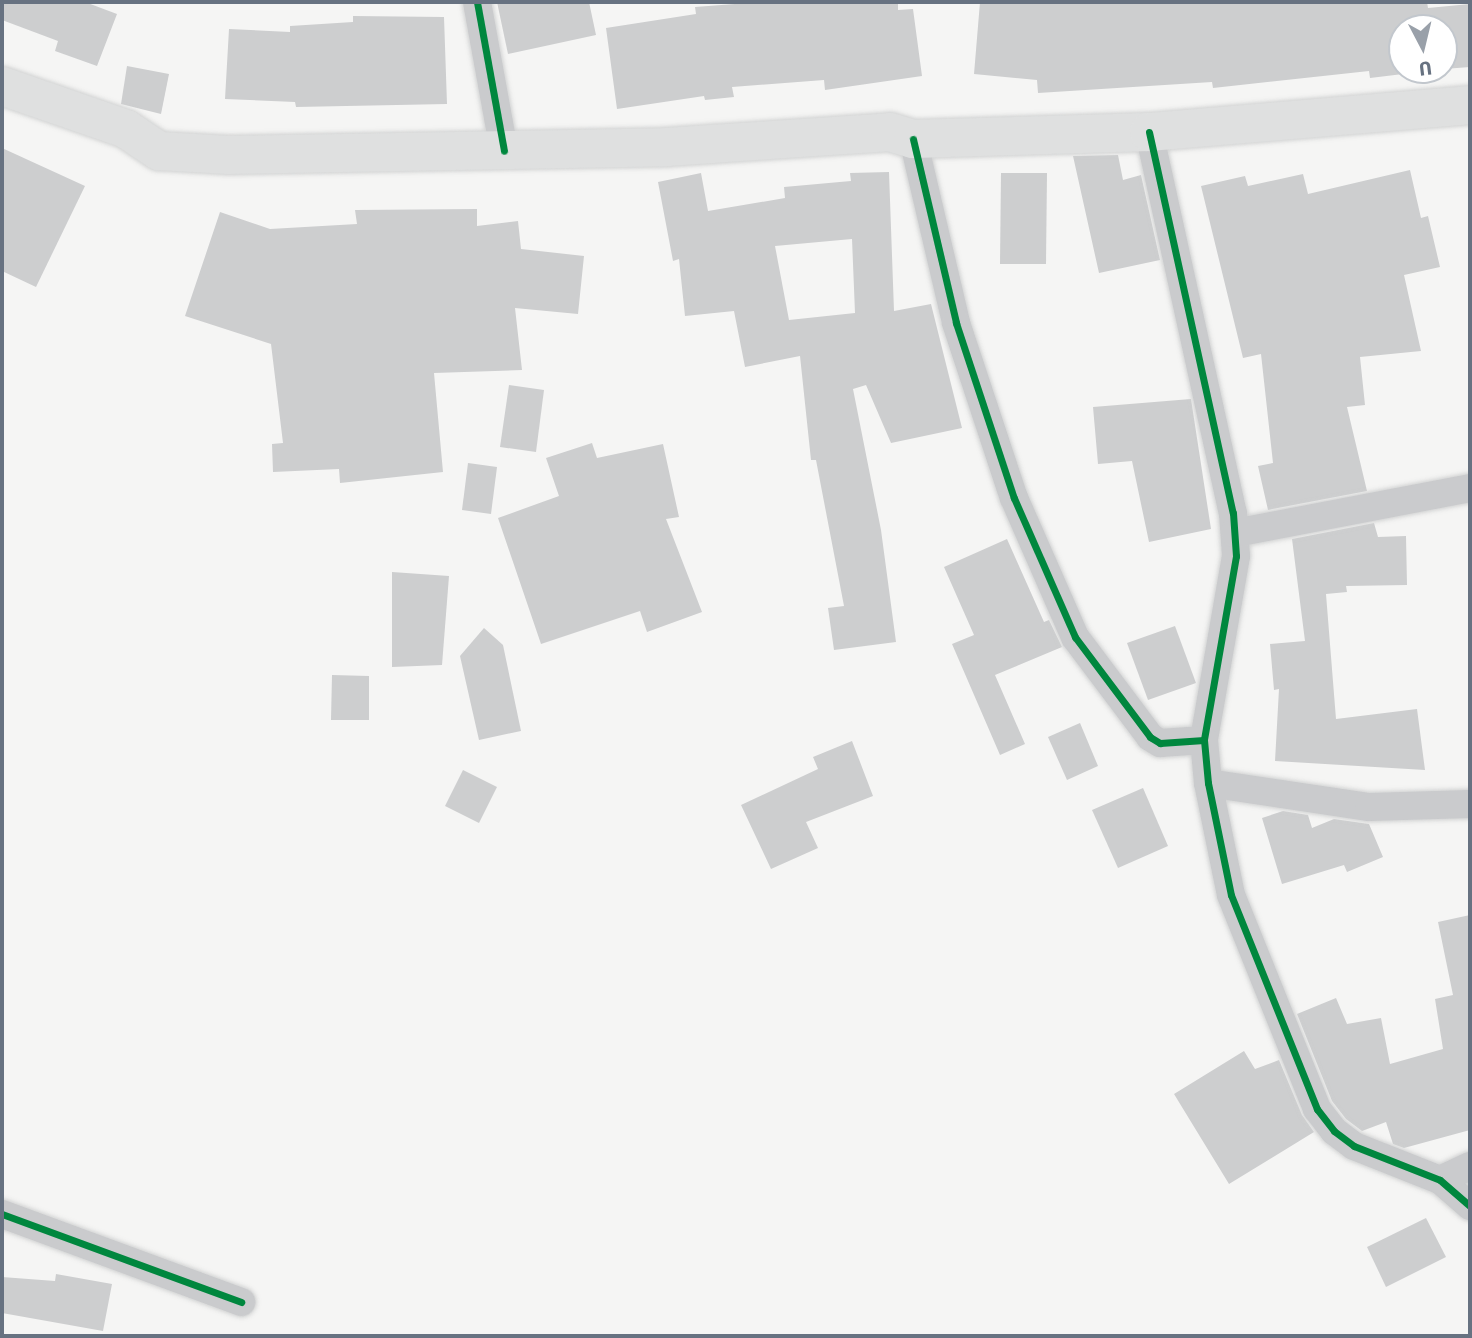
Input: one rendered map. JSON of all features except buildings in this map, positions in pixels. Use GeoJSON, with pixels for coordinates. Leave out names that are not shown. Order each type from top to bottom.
{"type":"FeatureCollection","features":[{"type":"Feature","properties":{"kind":"highway"},"geometry":{"type":"LineString","coordinates":[[2,86],[126,129],[159,151],[229,155],[319,150],[504,151],[667,147],[890,132],[913,139],[1149,132],[1470,106]]}},
{"type":"Feature","properties":{"kind":"street"},"geometry":{"type":"LineString","coordinates":[[477,2],[504,151]]}},
{"type":"Feature","properties":{"kind":"street"},"geometry":{"type":"LineString","coordinates":[[1149,132],[1235,533],[1236,556],[1205,740],[1208,783],[1231,895],[1317,1109],[1334,1131],[1354,1146],[1440,1180],[1470,1206]]}},
{"type":"Feature","properties":{"kind":"street"},"geometry":{"type":"LineString","coordinates":[[913,139],[956,323],[1014,498],[1075,637],[1150,737],[1160,743],[1205,740]]}},
{"type":"Feature","properties":{"kind":"street"},"geometry":{"type":"LineString","coordinates":[[1235,533],[1470,488]]}},
{"type":"Feature","properties":{"kind":"street"},"geometry":{"type":"LineString","coordinates":[[1208,783],[1369,807],[1470,804]]}},
{"type":"Feature","properties":{"kind":"street"},"geometry":{"type":"LineString","coordinates":[[1440,1180],[1470,1167]]}},
{"type":"Feature","properties":{"kind":"street"},"geometry":{"type":"LineString","coordinates":[[2,1214],[240,1302]]}},
{"type":"Feature","properties":{"kind":"cycle path"},"geometry":{"type":"LineString","coordinates":[[477,2],[504,151]]}},
{"type":"Feature","properties":{"kind":"cycle path"},"geometry":{"type":"LineString","coordinates":[[1149,132],[1233,513],[1236,556],[1204,740],[1208,783],[1231,895],[1317,1109],[1334,1131],[1354,1146],[1440,1180],[1470,1206]]}},
{"type":"Feature","properties":{"kind":"cycle path"},"geometry":{"type":"LineString","coordinates":[[913,139],[956,323],[1014,498],[1075,637],[1150,737],[1160,743],[1204,740]]}},
{"type":"Feature","properties":{"kind":"cycle path"},"geometry":{"type":"LineString","coordinates":[[2,1214],[241,1302]]}}]}
